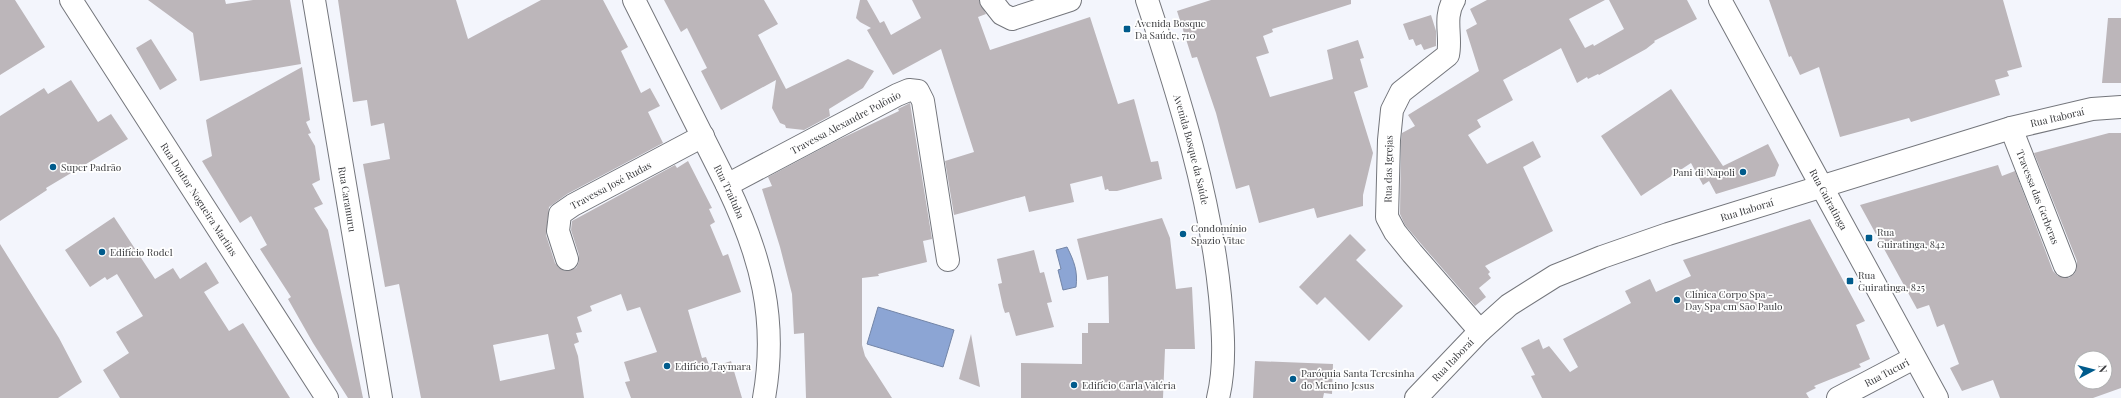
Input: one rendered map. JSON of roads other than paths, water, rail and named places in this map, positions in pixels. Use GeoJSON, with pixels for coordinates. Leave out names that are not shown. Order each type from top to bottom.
{"type":"FeatureCollection","features":[{"type":"Feature","properties":{"kind":"street","name":"Rua Doutor Nogueira Martins"},"geometry":{"type":"LineString","coordinates":[[71,0],[326,398]]}},
{"type":"Feature","properties":{"kind":"street","name":"Rua Caramuru"},"geometry":{"type":"LineString","coordinates":[[314,0],[381,398]]}},
{"type":"Feature","properties":{"kind":"street","name":"Rua Traituba"},"geometry":{"type":"LineString","coordinates":[[634,0],[728,184],[741,213],[752,244],[763,281],[770,334],[768,371],[764,398]]}},
{"type":"Feature","properties":{"kind":"street"},"geometry":{"type":"LineString","coordinates":[[991,0],[1002,14],[1015,18],[1070,0]]}},
{"type":"Feature","properties":{"kind":"street","name":"Avenida Bosque da Saúde"},"geometry":{"type":"LineString","coordinates":[[1147,0],[1198,172],[1215,252],[1223,326],[1221,386],[1218,398]]}},
{"type":"Feature","properties":{"kind":"street","name":"Rua das Igrejas"},"geometry":{"type":"LineString","coordinates":[[1454,0],[1449,9],[1448,20],[1450,47],[1448,55],[1401,92],[1392,110],[1388,140],[1387,218],[1395,232],[1412,253],[1480,331]]}},
{"type":"Feature","properties":{"kind":"street","name":"Rua Guiratinga"},"geometry":{"type":"LineString","coordinates":[[1720,0],[1937,398]]}},
{"type":"Feature","properties":{"kind":"street","name":"Travessa Alexandre Polônio"},"geometry":{"type":"LineString","coordinates":[[728,184],[897,95],[913,90],[918,91],[923,101],[948,260]]}},
{"type":"Feature","properties":{"kind":"street","name":"Rua Itaboraí"},"geometry":{"type":"LineString","coordinates":[[1416,398],[1480,331],[1509,305],[1555,276],[1602,257],[1668,234],[2011,128],[2092,109],[2121,108]]}},
{"type":"Feature","properties":{"kind":"street","name":"Travessa das Gerberas"},"geometry":{"type":"LineString","coordinates":[[2011,128],[2065,266]]}},
{"type":"Feature","properties":{"kind":"street","name":"Travessa José Rudas"},"geometry":{"type":"LineString","coordinates":[[567,259],[558,231],[560,214],[573,205],[703,136]]}},
{"type":"Feature","properties":{"kind":"street","name":"Rua Tucuri"},"geometry":{"type":"LineString","coordinates":[[1838,398],[1914,358]]}},
{"type":"Feature","properties":{"kind":"water"},"geometry":{"type":"Polygon","coordinates":[[[1067,247],[1075,266],[1076,287],[1063,290],[1058,270],[1061,269],[1056,250],[1067,247]]]}},
{"type":"Feature","properties":{"kind":"water"},"geometry":{"type":"Polygon","coordinates":[[[878,307],[954,330],[943,367],[867,344],[878,307]]]}},
{"type":"Feature","properties":{"kind":"place","name":"Avenida Bosque Da Saúde, 710"},"geometry":{"type":"Point","coordinates":[1127,29]}},
{"type":"Feature","properties":{"kind":"place","name":"Super Padrão"},"geometry":{"type":"Point","coordinates":[53,167]}},
{"type":"Feature","properties":{"kind":"place","name":"Pani di Napoli"},"geometry":{"type":"Point","coordinates":[1743,172]}},
{"type":"Feature","properties":{"kind":"place","name":"Condomínio Spazio Vitae"},"geometry":{"type":"Point","coordinates":[1183,234]}},
{"type":"Feature","properties":{"kind":"place","name":"Rua Guiratinga, 842"},"geometry":{"type":"Point","coordinates":[1869,238]}},
{"type":"Feature","properties":{"kind":"place","name":"Edifício Rodel"},"geometry":{"type":"Point","coordinates":[102,252]}},
{"type":"Feature","properties":{"kind":"place","name":"Rua Guiratinga, 825"},"geometry":{"type":"Point","coordinates":[1850,281]}},
{"type":"Feature","properties":{"kind":"place","name":"Clínica Corpo Spa - Day Spa em São Paulo"},"geometry":{"type":"Point","coordinates":[1677,300]}},
{"type":"Feature","properties":{"kind":"place","name":"Edifício Taymara"},"geometry":{"type":"Point","coordinates":[667,366]}},
{"type":"Feature","properties":{"kind":"place","name":"Paróquia Santa Teresinha do Menino Jesus"},"geometry":{"type":"Point","coordinates":[1293,379]}},
{"type":"Feature","properties":{"kind":"place","name":"Edifício Carla Valéria"},"geometry":{"type":"Point","coordinates":[1074,385]}}]}
